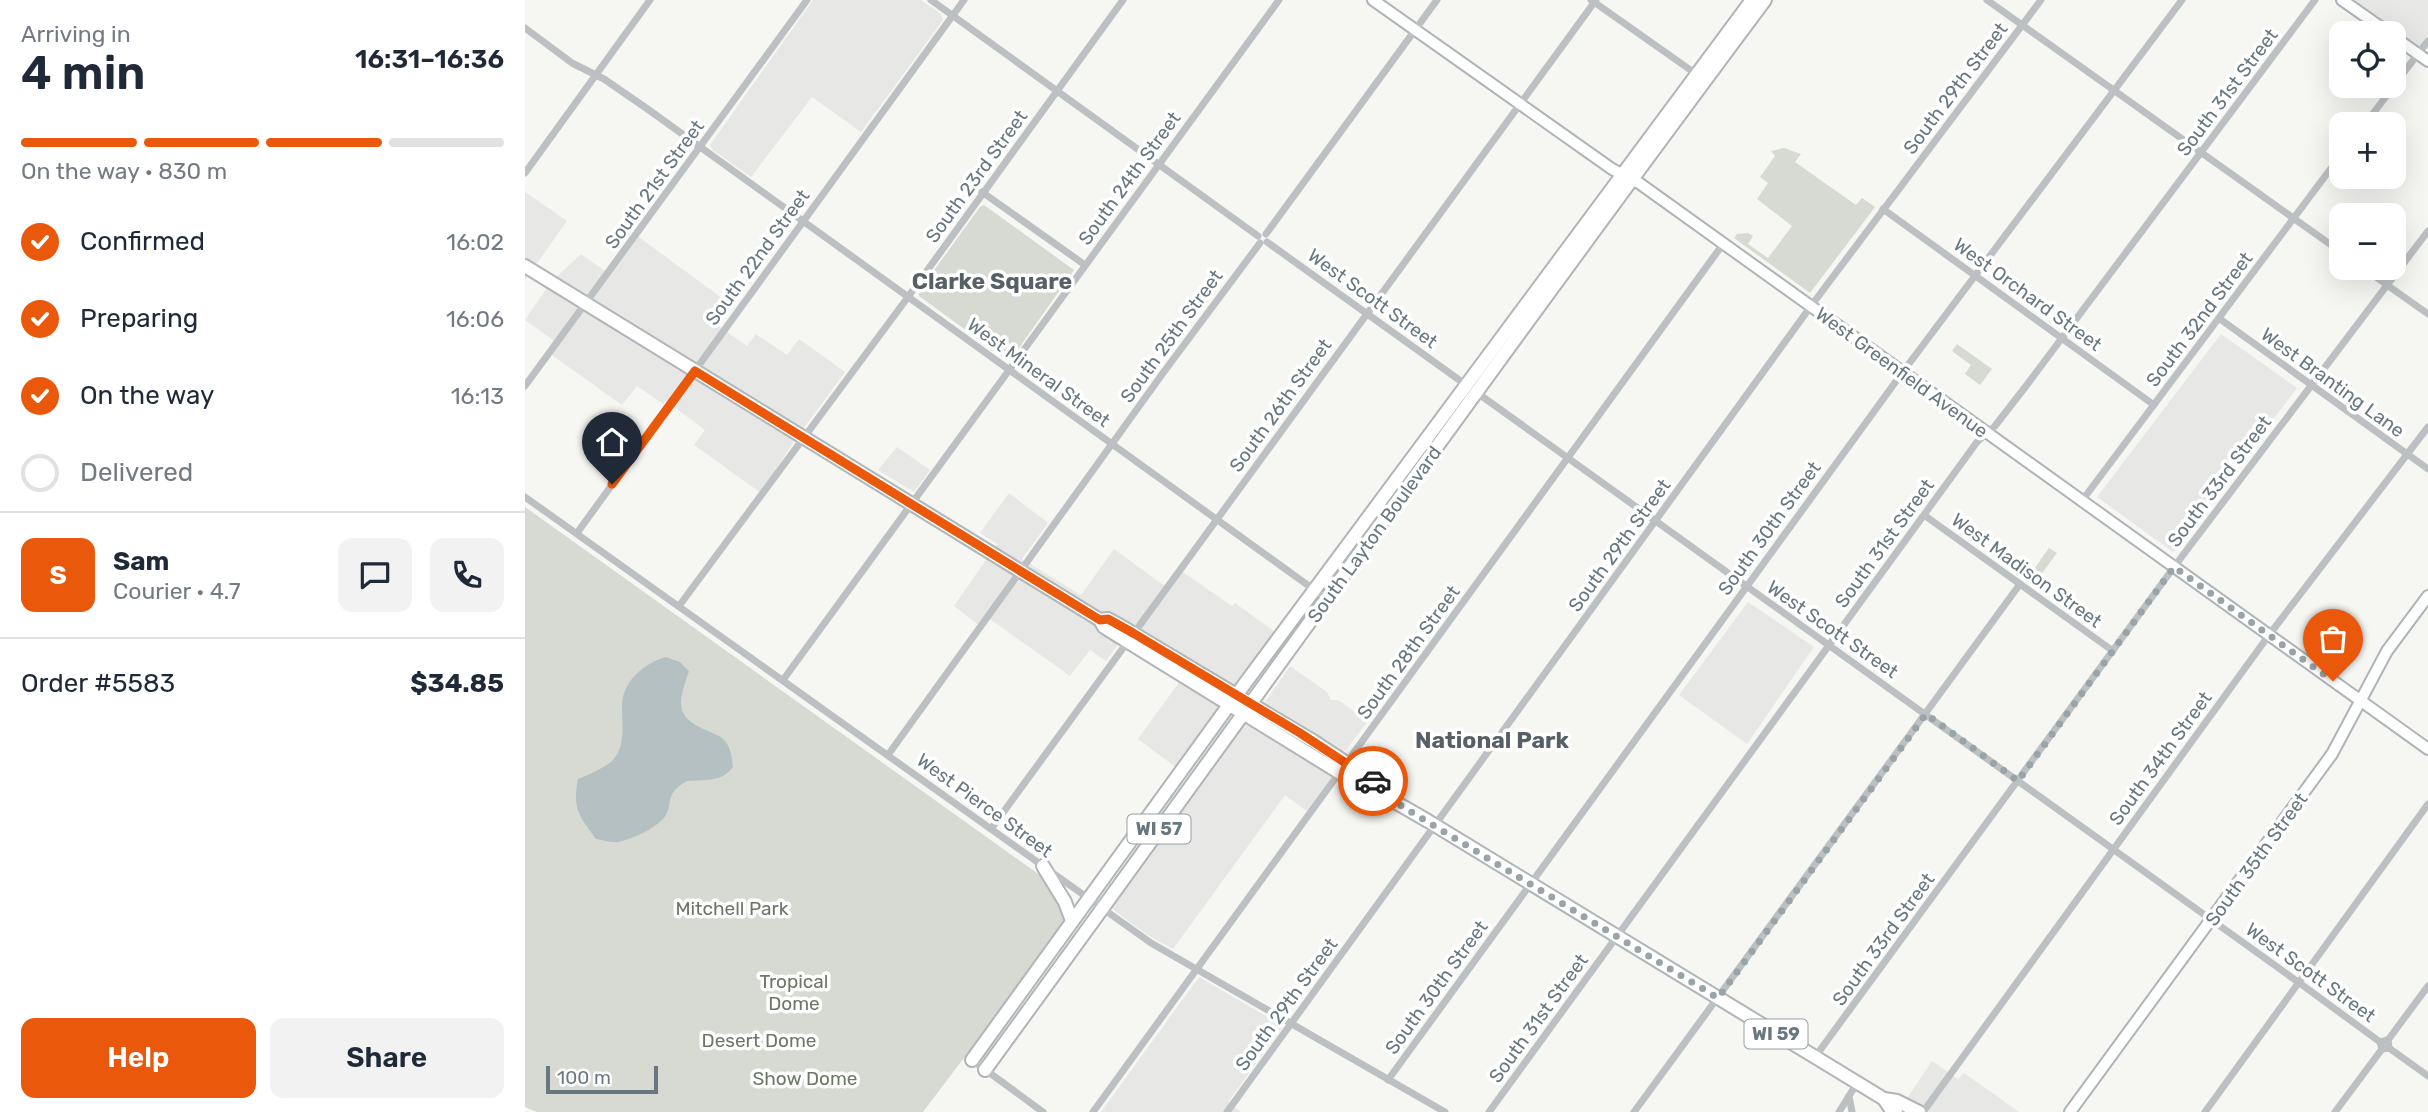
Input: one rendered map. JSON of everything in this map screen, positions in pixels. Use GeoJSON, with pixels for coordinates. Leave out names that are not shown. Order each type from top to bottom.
{"type":"FeatureCollection","features":[{"type":"Feature","properties":{"kind":"main road","name":"West Greenfield Avenue"},"geometry":{"type":"LineString","coordinates":[[1373,0],[1811,306],[2428,749]]}},
{"type":"Feature","properties":{"kind":"main road","name":"South Layton Boulevard"},"geometry":{"type":"LineString","coordinates":[[1701,78],[1752,0]]}},
{"type":"Feature","properties":{"kind":"main road","name":"South Layton Boulevard"},"geometry":{"type":"LineString","coordinates":[[972,1060],[1465,384],[1701,78],[1765,0]]}},
{"type":"Feature","properties":{"kind":"main road"},"geometry":{"type":"LineString","coordinates":[[2342,0],[2372,21]]}},
{"type":"Feature","properties":{"kind":"main road"},"geometry":{"type":"LineString","coordinates":[[2406,45],[2423,57]]}},
{"type":"Feature","properties":{"kind":"main road","name":"South Layton Boulevard"},"geometry":{"type":"LineString","coordinates":[[985,1070],[1477,393],[1626,177]]}},
{"type":"Feature","properties":{"kind":"main road","name":"WI 59"},"geometry":{"type":"LineString","coordinates":[[525,266],[1100,620],[1108,619],[1130,638],[1343,768],[1379,797],[1395,802],[1435,825],[1884,1099],[1898,1101],[1921,1112]]}},
{"type":"Feature","properties":{"kind":"main road","name":"South 35th Street"},"geometry":{"type":"LineString","coordinates":[[2070,1112],[2332,754],[2387,651],[2428,596]]}},
{"type":"Feature","properties":{"kind":"main road"},"geometry":{"type":"LineString","coordinates":[[1174,808],[1178,795],[1191,776],[1184,767]]}},
{"type":"Feature","properties":{"kind":"main road"},"geometry":{"type":"LineString","coordinates":[[1043,866],[1065,902],[1072,921]]}},
{"type":"Feature","properties":{"kind":"main road","name":"WI 59"},"geometry":{"type":"LineString","coordinates":[[1884,1099],[1896,1112]]}},
{"type":"Feature","properties":{"kind":"street"},"geometry":{"type":"LineString","coordinates":[[525,173],[650,0]]}},
{"type":"Feature","properties":{"kind":"street","name":"South 21st Street"},"geometry":{"type":"LineString","coordinates":[[525,386],[807,0]]}},
{"type":"Feature","properties":{"kind":"street","name":"West Scott Street"},"geometry":{"type":"LineString","coordinates":[[931,0],[2428,1076]]}},
{"type":"Feature","properties":{"kind":"street","name":"South 22nd Street"},"geometry":{"type":"LineString","coordinates":[[576,533],[964,0]]}},
{"type":"Feature","properties":{"kind":"street","name":"South 23rd Street"},"geometry":{"type":"LineString","coordinates":[[679,606],[908,297],[1123,0]]}},
{"type":"Feature","properties":{"kind":"street","name":"South 24th Street"},"geometry":{"type":"LineString","coordinates":[[783,680],[1279,0]]}},
{"type":"Feature","properties":{"kind":"street","name":"South 25th Street"},"geometry":{"type":"LineString","coordinates":[[888,755],[1437,0]]}},
{"type":"Feature","properties":{"kind":"street"},"geometry":{"type":"LineString","coordinates":[[1987,0],[2329,243]]}},
{"type":"Feature","properties":{"kind":"street","name":"South 29th Street"},"geometry":{"type":"LineString","coordinates":[[1227,1112],[1811,306],[2041,0]]}},
{"type":"Feature","properties":{"kind":"street","name":"South 30th Street"},"geometry":{"type":"LineString","coordinates":[[1388,1080],[1902,373],[2182,0]]}},
{"type":"Feature","properties":{"kind":"street","name":"South 31st Street"},"geometry":{"type":"LineString","coordinates":[[1489,1112],[1977,442],[1995,426],[2062,339],[2315,0]]}},
{"type":"Feature","properties":{"kind":"street"},"geometry":{"type":"LineString","coordinates":[[1594,1],[1701,78]]}},
{"type":"Feature","properties":{"kind":"street","name":"South 26th Street"},"geometry":{"type":"LineString","coordinates":[[991,829],[1594,1]]}},
{"type":"Feature","properties":{"kind":"street","name":"West Mineral Street"},"geometry":{"type":"LineString","coordinates":[[525,28],[572,63],[612,84],[701,147],[1327,599]]}},
{"type":"Feature","properties":{"kind":"street"},"geometry":{"type":"LineString","coordinates":[[2406,74],[2423,57],[2428,41]]}},
{"type":"Feature","properties":{"kind":"street"},"geometry":{"type":"LineString","coordinates":[[2374,112],[2385,98]]}},
{"type":"Feature","properties":{"kind":"street","name":"South 32nd Street"},"geometry":{"type":"LineString","coordinates":[[2081,502],[2329,171]]}},
{"type":"Feature","properties":{"kind":"street"},"geometry":{"type":"LineString","coordinates":[[982,192],[1085,265]]}},
{"type":"Feature","properties":{"kind":"street","name":"West Orchard Street"},"geometry":{"type":"LineString","coordinates":[[1884,209],[2154,405]]}},
{"type":"Feature","properties":{"kind":"street","name":"South 33rd Street"},"geometry":{"type":"LineString","coordinates":[[1815,1058],[2174,567],[2428,231]]}},
{"type":"Feature","properties":{"kind":"street","name":"South 28th Street"},"geometry":{"type":"LineString","coordinates":[[1093,1112],[1723,244]]}},
{"type":"Feature","properties":{"kind":"street"},"geometry":{"type":"LineString","coordinates":[[2380,280],[2428,314]]}},
{"type":"Feature","properties":{"kind":"street","name":"West Branting Lane"},"geometry":{"type":"LineString","coordinates":[[2220,319],[2428,469]]}},
{"type":"Feature","properties":{"kind":"street","name":"South 34th Street"},"geometry":{"type":"LineString","coordinates":[[1921,1112],[2269,635],[2428,427]]}},
{"type":"Feature","properties":{"kind":"street","name":"West Pierce Street"},"geometry":{"type":"LineString","coordinates":[[525,497],[1151,943],[1445,1112]]}},
{"type":"Feature","properties":{"kind":"street","name":"West Madison Street"},"geometry":{"type":"LineString","coordinates":[[1924,515],[2113,651]]}},
{"type":"Feature","properties":{"kind":"street"},"geometry":{"type":"LineString","coordinates":[[1634,1112],[2020,584]]}},
{"type":"Feature","properties":{"kind":"street"},"geometry":{"type":"LineString","coordinates":[[2205,1112],[2428,804]]}},
{"type":"Feature","properties":{"kind":"street"},"geometry":{"type":"LineString","coordinates":[[2335,1112],[2428,986]]}},
{"type":"Feature","properties":{"kind":"street"},"geometry":{"type":"LineString","coordinates":[[972,1060],[1043,1112]]}},
{"type":"Feature","properties":{"kind":"street"},"geometry":{"type":"LineString","coordinates":[[1839,1112],[1857,1083]]}},
{"type":"Feature","properties":{"kind":"street"},"geometry":{"type":"LineString","coordinates":[[1849,1096],[1852,1112]]}},
{"type":"Feature","properties":{"kind":"shaded area"},"geometry":{"type":"Polygon","coordinates":[[[813,0],[921,0],[941,14],[943,20],[861,132],[812,97],[751,177],[710,145],[813,0]]]}},
{"type":"Feature","properties":{"kind":"shaded area"},"geometry":{"type":"Polygon","coordinates":[[[2350,0],[2428,0],[2428,35],[2421,45],[2416,46],[2406,39],[2406,21],[2380,21],[2350,0]]]}},
{"type":"Feature","properties":{"kind":"shaded area"},"geometry":{"type":"Polygon","coordinates":[[[525,192],[567,221],[525,280],[525,192]]]}},
{"type":"Feature","properties":{"kind":"shaded area"},"geometry":{"type":"Polygon","coordinates":[[[636,235],[730,304],[716,324],[747,346],[756,334],[787,355],[799,339],[845,372],[792,444],[761,493],[694,445],[705,430],[666,401],[663,404],[637,386],[622,405],[549,353],[556,342],[525,320],[551,282],[581,254],[608,273],[636,235]]]}},
{"type":"Feature","properties":{"kind":"shaded area"},"geometry":{"type":"Polygon","coordinates":[[[2221,334],[2297,388],[2173,552],[2097,497],[2221,334]]]}},
{"type":"Feature","properties":{"kind":"shaded area"},"geometry":{"type":"Polygon","coordinates":[[[897,447],[930,470],[914,492],[878,470],[897,447]]]}},
{"type":"Feature","properties":{"kind":"shaded area"},"geometry":{"type":"Polygon","coordinates":[[[1009,493],[1048,523],[1022,559],[1081,595],[1114,549],[1166,587],[1180,570],[1232,606],[1235,603],[1278,634],[1236,689],[1132,625],[1106,661],[1090,650],[1070,676],[987,617],[980,626],[954,606],[997,544],[980,533],[1009,493]]]}},
{"type":"Feature","properties":{"kind":"shaded area"},"geometry":{"type":"Polygon","coordinates":[[[1748,602],[1814,647],[1747,744],[1679,695],[1748,602]]]}},
{"type":"Feature","properties":{"kind":"shaded area"},"geometry":{"type":"Polygon","coordinates":[[[666,657],[680,662],[689,671],[681,699],[683,713],[695,725],[725,741],[730,750],[733,767],[718,778],[687,781],[680,786],[672,795],[664,818],[643,833],[618,842],[596,839],[578,812],[578,779],[612,761],[622,736],[625,690],[642,669],[666,657]]]}},
{"type":"Feature","properties":{"kind":"shaded area"},"geometry":{"type":"Polygon","coordinates":[[[1290,666],[1327,692],[1331,700],[1338,700],[1368,721],[1346,750],[1343,751],[1265,702],[1290,666]]]}},
{"type":"Feature","properties":{"kind":"shaded area"},"geometry":{"type":"Polygon","coordinates":[[[1183,677],[1229,705],[1181,771],[1138,739],[1183,677]]]}},
{"type":"Feature","properties":{"kind":"shaded area"},"geometry":{"type":"Polygon","coordinates":[[[1249,724],[1333,775],[1307,811],[1285,795],[1173,949],[1146,934],[1111,908],[1242,726],[1249,724]]]}},
{"type":"Feature","properties":{"kind":"shaded area"},"geometry":{"type":"Polygon","coordinates":[[[1199,977],[1283,1026],[1228,1102],[1241,1112],[1101,1112],[1199,977]]]}},
{"type":"Feature","properties":{"kind":"shaded area"},"geometry":{"type":"Polygon","coordinates":[[[1932,1061],[1958,1079],[1964,1073],[2019,1112],[1898,1112],[1932,1061]]]}},
{"type":"Feature","properties":{"kind":"green space"},"geometry":{"type":"Polygon","coordinates":[[[1784,148],[1801,154],[1795,162],[1856,205],[1862,198],[1875,207],[1810,293],[1734,238],[1737,234],[1748,233],[1753,236],[1748,244],[1768,258],[1792,226],[1757,199],[1768,183],[1760,177],[1775,156],[1771,151],[1784,148]]]}},
{"type":"Feature","properties":{"kind":"green space"},"geometry":{"type":"Polygon","coordinates":[[[984,205],[1074,270],[1012,358],[1007,360],[919,296],[919,291],[984,205]]]}},
{"type":"Feature","properties":{"kind":"green space"},"geometry":{"type":"Polygon","coordinates":[[[1957,344],[1992,369],[1980,385],[1965,374],[1971,365],[1952,351],[1957,344]]]}},
{"type":"Feature","properties":{"kind":"green space","name":"Mitchell Park"},"geometry":{"type":"Polygon","coordinates":[[[525,507],[1044,878],[1068,914],[1067,922],[923,1112],[537,1112],[525,1107],[525,507]]]}},
{"type":"Feature","properties":{"kind":"green space"},"geometry":{"type":"Polygon","coordinates":[[[2049,548],[2057,553],[2034,584],[2027,579],[2049,548]]]}},
{"type":"Feature","properties":{"kind":"way so far"},"geometry":{"type":"LineString","coordinates":[[1373,781],[1383,787],[1395,802],[1718,998],[1926,714],[2018,781],[2174,567],[2333,681]]}},
{"type":"Feature","properties":{"kind":"district","name":"Clarke Square"},"geometry":{"type":"Point","coordinates":[992,281]}},
{"type":"Feature","properties":{"kind":"district","name":"National Park"},"geometry":{"type":"Point","coordinates":[1492,740]}},
{"type":"Feature","properties":{"kind":"route"},"geometry":{"type":"LineString","coordinates":[[612,484],[695,371],[1100,620],[1108,619],[1133,633],[1300,733],[1373,781]]}},
{"type":"Feature","properties":{"kind":"park label","name":"Tropical Dome"},"geometry":{"type":"Point","coordinates":[794,992]}},
{"type":"Feature","properties":{"kind":"park label","name":"Desert Dome"},"geometry":{"type":"Point","coordinates":[759,1040]}},
{"type":"Feature","properties":{"kind":"park label","name":"Show Dome"},"geometry":{"type":"Point","coordinates":[805,1078]}}]}
